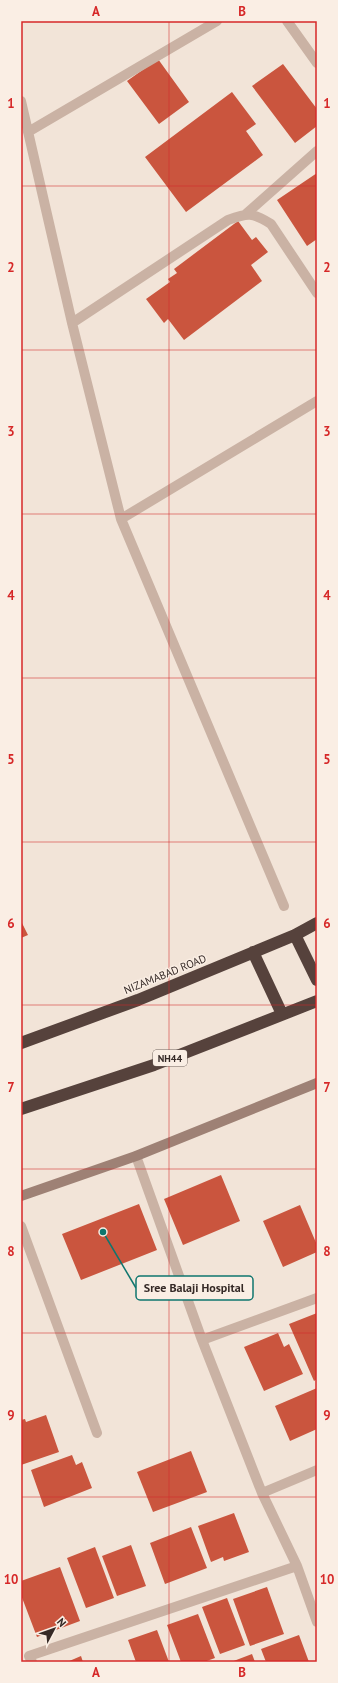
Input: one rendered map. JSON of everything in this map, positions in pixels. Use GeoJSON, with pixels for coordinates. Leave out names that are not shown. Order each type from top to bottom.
{"type":"FeatureCollection","features":[{"type":"Feature","properties":{"kind":"highway","name":"NIZAMABAD ROAD"},"geometry":{"type":"LineString","coordinates":[[21,1043],[138,1000],[295,935],[317,924]]}},
{"type":"Feature","properties":{"kind":"highway"},"geometry":{"type":"LineString","coordinates":[[295,935],[317,980]]}},
{"type":"Feature","properties":{"kind":"highway"},"geometry":{"type":"LineString","coordinates":[[253,952],[282,1014]]}},
{"type":"Feature","properties":{"kind":"highway","name":"NH44"},"geometry":{"type":"LineString","coordinates":[[21,1109],[154,1065],[317,1001]]}},
{"type":"Feature","properties":{"kind":"main road"},"geometry":{"type":"LineString","coordinates":[[21,1196],[136,1156],[317,1083]]}},
{"type":"Feature","properties":{"kind":"street"},"geometry":{"type":"LineString","coordinates":[[28,132],[217,21]]}},
{"type":"Feature","properties":{"kind":"street"},"geometry":{"type":"LineString","coordinates":[[287,21],[317,63]]}},
{"type":"Feature","properties":{"kind":"street"},"geometry":{"type":"LineString","coordinates":[[21,101],[72,323],[121,519],[284,906]]}},
{"type":"Feature","properties":{"kind":"street"},"geometry":{"type":"LineString","coordinates":[[72,323],[228,220],[246,214],[317,151]]}},
{"type":"Feature","properties":{"kind":"street"},"geometry":{"type":"LineString","coordinates":[[246,214],[260,217],[271,224],[317,292]]}},
{"type":"Feature","properties":{"kind":"street"},"geometry":{"type":"LineString","coordinates":[[121,519],[317,401]]}},
{"type":"Feature","properties":{"kind":"street"},"geometry":{"type":"LineString","coordinates":[[136,1156],[202,1340],[262,1492],[297,1566],[317,1622]]}},
{"type":"Feature","properties":{"kind":"street"},"geometry":{"type":"LineString","coordinates":[[21,1226],[97,1433]]}},
{"type":"Feature","properties":{"kind":"street"},"geometry":{"type":"LineString","coordinates":[[202,1340],[317,1298]]}},
{"type":"Feature","properties":{"kind":"street"},"geometry":{"type":"LineString","coordinates":[[262,1492],[317,1470]]}},
{"type":"Feature","properties":{"kind":"street"},"geometry":{"type":"LineString","coordinates":[[32,1662],[29,1656],[297,1566]]}},
{"type":"Feature","properties":{"kind":"building"},"geometry":{"type":"Polygon","coordinates":[[[158,59],[189,102],[159,124],[127,81],[158,59]]]}},
{"type":"Feature","properties":{"kind":"building"},"geometry":{"type":"Polygon","coordinates":[[[283,64],[317,109],[317,126],[295,143],[252,86],[283,64]]]}},
{"type":"Feature","properties":{"kind":"building"},"geometry":{"type":"Polygon","coordinates":[[[232,92],[256,124],[246,131],[263,155],[186,212],[145,157],[232,92]]]}},
{"type":"Feature","properties":{"kind":"building"},"geometry":{"type":"Polygon","coordinates":[[[317,173],[317,239],[307,246],[277,200],[317,173]]]}},
{"type":"Feature","properties":{"kind":"building"},"geometry":{"type":"Polygon","coordinates":[[[238,221],[252,240],[256,237],[268,252],[251,265],[262,281],[184,340],[168,319],[164,323],[146,299],[170,282],[168,279],[177,273],[174,269],[238,221]]]}},
{"type":"Feature","properties":{"kind":"building"},"geometry":{"type":"Polygon","coordinates":[[[21,921],[28,935],[21,938],[21,921]]]}},
{"type":"Feature","properties":{"kind":"building"},"geometry":{"type":"Polygon","coordinates":[[[221,1175],[240,1221],[183,1245],[164,1199],[221,1175]]]}},
{"type":"Feature","properties":{"kind":"building"},"geometry":{"type":"Polygon","coordinates":[[[139,1204],[157,1250],[81,1280],[62,1234],[139,1204]]]}},
{"type":"Feature","properties":{"kind":"building"},"geometry":{"type":"Polygon","coordinates":[[[300,1205],[317,1245],[317,1252],[283,1267],[263,1221],[300,1205]]]}},
{"type":"Feature","properties":{"kind":"building"},"geometry":{"type":"Polygon","coordinates":[[[317,1313],[317,1379],[314,1381],[289,1324],[317,1313]]]}},
{"type":"Feature","properties":{"kind":"building"},"geometry":{"type":"Polygon","coordinates":[[[278,1333],[284,1347],[289,1344],[303,1374],[264,1391],[244,1347],[278,1333]]]}},
{"type":"Feature","properties":{"kind":"building"},"geometry":{"type":"Polygon","coordinates":[[[317,1388],[317,1429],[290,1441],[275,1406],[317,1388]]]}},
{"type":"Feature","properties":{"kind":"building"},"geometry":{"type":"Polygon","coordinates":[[[46,1415],[59,1452],[21,1465],[21,1420],[25,1419],[26,1422],[46,1415]]]}},
{"type":"Feature","properties":{"kind":"building"},"geometry":{"type":"Polygon","coordinates":[[[191,1451],[207,1492],[153,1512],[137,1472],[191,1451]]]}},
{"type":"Feature","properties":{"kind":"building"},"geometry":{"type":"Polygon","coordinates":[[[72,1455],[76,1465],[82,1462],[92,1488],[44,1507],[31,1470],[72,1455]]]}},
{"type":"Feature","properties":{"kind":"building"},"geometry":{"type":"Polygon","coordinates":[[[234,1513],[249,1552],[224,1561],[223,1557],[211,1562],[198,1526],[234,1513]]]}},
{"type":"Feature","properties":{"kind":"building"},"geometry":{"type":"Polygon","coordinates":[[[191,1527],[207,1568],[165,1584],[150,1543],[191,1527]]]}},
{"type":"Feature","properties":{"kind":"building"},"geometry":{"type":"Polygon","coordinates":[[[131,1545],[146,1586],[117,1596],[102,1556],[131,1545]]]}},
{"type":"Feature","properties":{"kind":"building"},"geometry":{"type":"Polygon","coordinates":[[[95,1547],[114,1598],[86,1608],[67,1558],[95,1547]]]}},
{"type":"Feature","properties":{"kind":"building"},"geometry":{"type":"Polygon","coordinates":[[[60,1567],[80,1621],[37,1637],[21,1595],[21,1581],[60,1567]]]}},
{"type":"Feature","properties":{"kind":"building"},"geometry":{"type":"Polygon","coordinates":[[[267,1587],[284,1634],[250,1646],[233,1599],[267,1587]]]}},
{"type":"Feature","properties":{"kind":"building"},"geometry":{"type":"Polygon","coordinates":[[[227,1598],[245,1645],[220,1654],[202,1607],[227,1598]]]}},
{"type":"Feature","properties":{"kind":"building"},"geometry":{"type":"Polygon","coordinates":[[[198,1614],[215,1658],[204,1662],[181,1662],[167,1625],[198,1614]]]}},
{"type":"Feature","properties":{"kind":"building"},"geometry":{"type":"Polygon","coordinates":[[[157,1630],[169,1662],[136,1662],[128,1640],[157,1630]]]}},
{"type":"Feature","properties":{"kind":"building"},"geometry":{"type":"Polygon","coordinates":[[[299,1635],[309,1662],[266,1662],[261,1649],[299,1635]]]}},
{"type":"Feature","properties":{"kind":"building"},"geometry":{"type":"Polygon","coordinates":[[[252,1654],[255,1662],[231,1662],[252,1654]]]}},
{"type":"Feature","properties":{"kind":"building"},"geometry":{"type":"Polygon","coordinates":[[[81,1656],[83,1662],[67,1662],[81,1656]]]}},
{"type":"Feature","properties":{"kind":"place","name":"Sree Balaji Hospital"},"geometry":{"type":"Point","coordinates":[103,1232]}}]}
